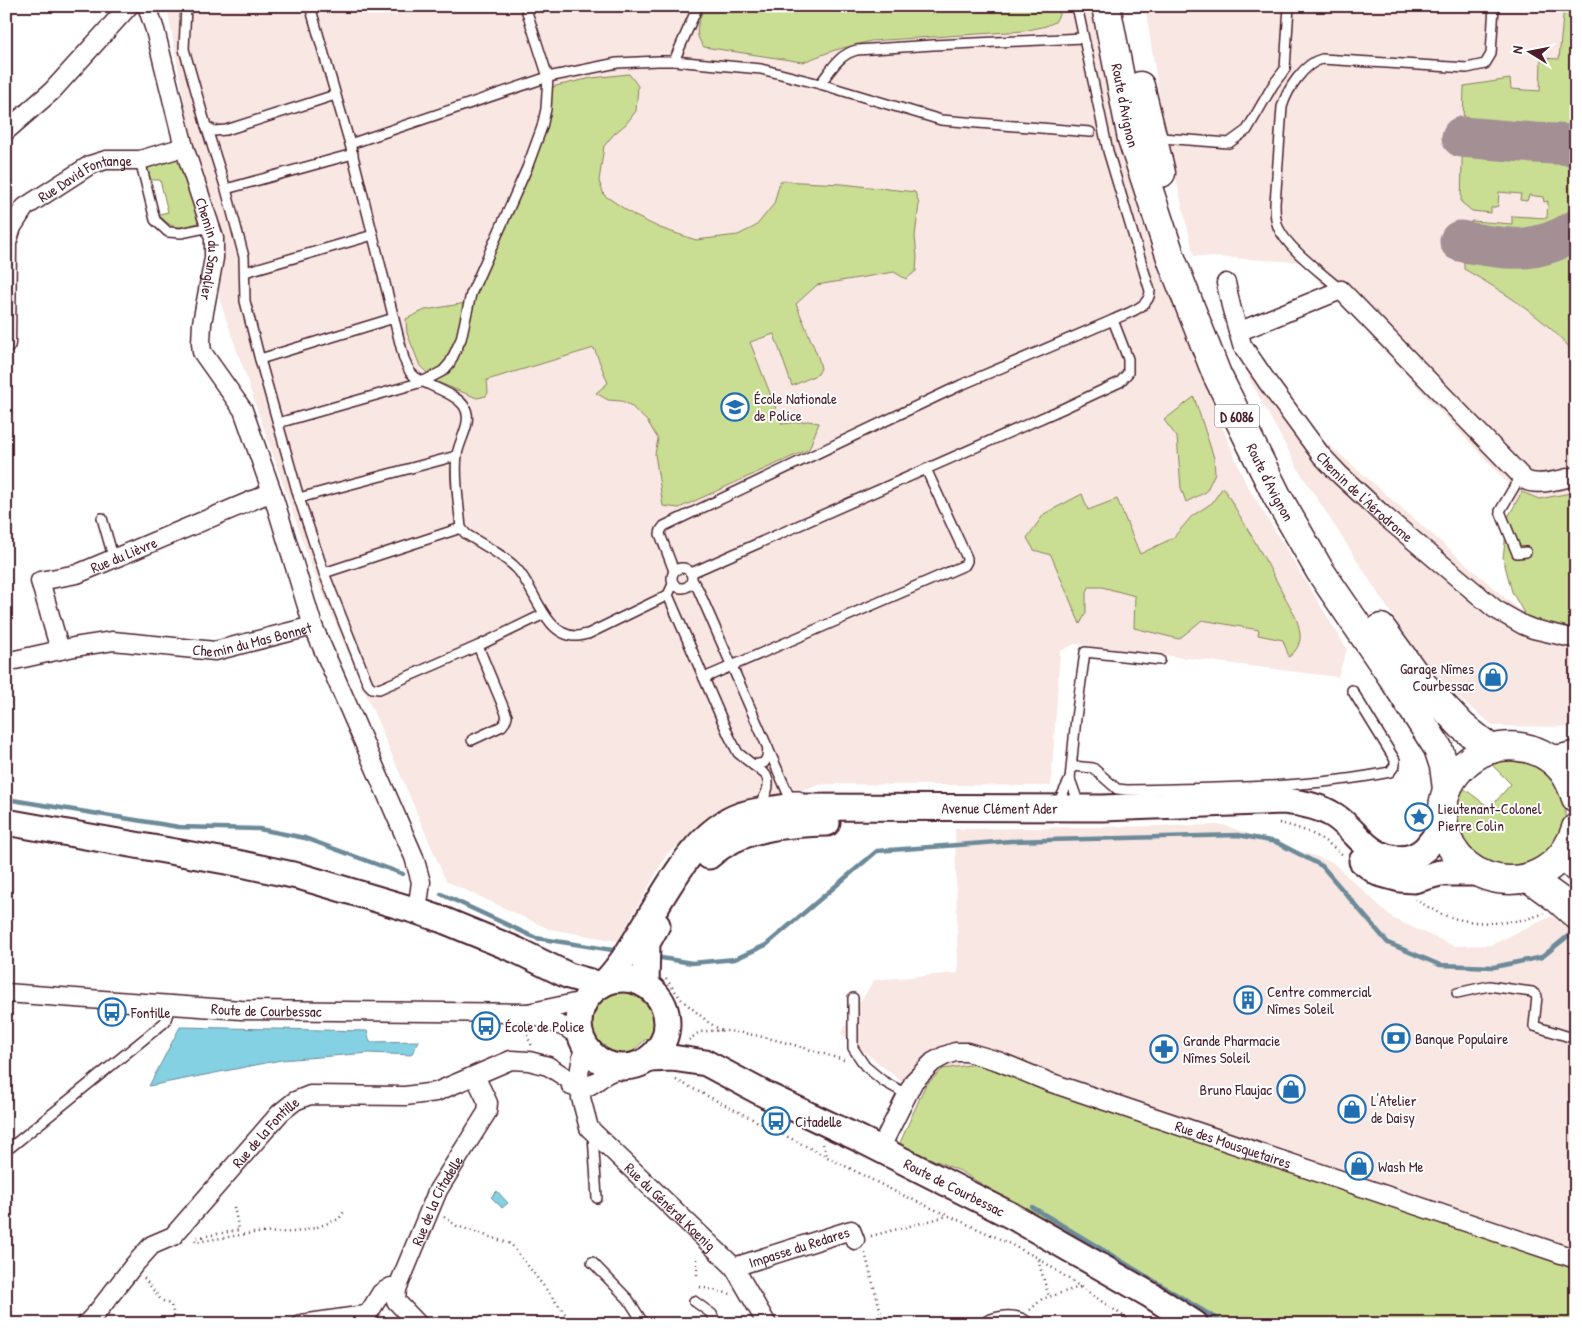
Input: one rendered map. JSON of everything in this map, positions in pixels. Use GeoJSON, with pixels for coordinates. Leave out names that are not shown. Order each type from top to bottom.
{"type":"FeatureCollection","features":[{"type":"Feature","properties":{"kind":"main road","name":"Route d'Avignon"},"geometry":{"type":"LineString","coordinates":[[1106,6],[1132,139],[1172,261],[1216,375],[1277,496],[1320,571],[1438,748],[1444,766],[1447,789]]}},
{"type":"Feature","properties":{"kind":"main road","name":"Route d'Avignon"},"geometry":{"type":"LineString","coordinates":[[1126,6],[1137,75],[1160,170],[1191,265],[1229,361],[1284,473],[1356,594],[1422,684],[1462,726],[1491,749]]}},
{"type":"Feature","properties":{"kind":"main road"},"geometry":{"type":"LineString","coordinates":[[1570,844],[1546,870],[1530,878],[1512,881],[1495,879],[1479,873],[1455,853],[1448,839],[1444,824],[1443,806],[1447,789],[1458,771],[1472,757],[1504,746],[1530,748],[1542,754],[1564,772],[1574,787]]}},
{"type":"Feature","properties":{"kind":"main road"},"geometry":{"type":"LineString","coordinates":[[1530,878],[1576,915]]}},
{"type":"Feature","properties":{"kind":"street"},"geometry":{"type":"LineString","coordinates":[[6,131],[52,90],[129,6]]}},
{"type":"Feature","properties":{"kind":"street","name":"Chemin du Sanglier"},"geometry":{"type":"LineString","coordinates":[[147,6],[155,30],[184,147],[214,238],[214,258],[202,323],[202,352],[242,410],[272,492],[314,626]]}},
{"type":"Feature","properties":{"kind":"street","name":"Rue David Fontange"},"geometry":{"type":"LineString","coordinates":[[6,344],[7,243],[12,227],[25,207],[90,165],[106,160],[140,160],[184,147]]}},
{"type":"Feature","properties":{"kind":"street","name":"Chemin de l'Aérodrome"},"geometry":{"type":"LineString","coordinates":[[1226,283],[1242,345],[1321,455],[1339,474],[1382,514],[1495,609],[1534,630],[1576,639]]}},
{"type":"Feature","properties":{"kind":"street"},"geometry":{"type":"LineString","coordinates":[[1238,332],[1340,290],[1520,477],[1529,483],[1537,484],[1576,476]]}},
{"type":"Feature","properties":{"kind":"street","name":"Rue du Lièvre"},"geometry":{"type":"LineString","coordinates":[[60,650],[40,581],[77,574],[114,560],[272,492]]}},
{"type":"Feature","properties":{"kind":"street","name":"Chemin du Mas Bonnet"},"geometry":{"type":"LineString","coordinates":[[6,662],[113,641],[215,651],[314,626],[414,857],[421,882],[418,911]]}},
{"type":"Feature","properties":{"kind":"street"},"geometry":{"type":"LineString","coordinates":[[1542,754],[1561,754],[1576,750]]}},
{"type":"Feature","properties":{"kind":"street","name":"Avenue Clément Ader"},"geometry":{"type":"LineString","coordinates":[[594,991],[622,962],[684,863],[709,834],[742,815],[794,800],[1027,808],[1298,802],[1310,805],[1334,816],[1367,846],[1380,855],[1391,859],[1414,855],[1425,848],[1444,824]]}},
{"type":"Feature","properties":{"kind":"street","name":"Avenue Clément Ader"},"geometry":{"type":"LineString","coordinates":[[654,981],[647,943],[682,884],[715,851],[736,837],[794,824],[1234,811],[1279,812],[1298,817],[1327,831],[1370,867],[1400,879],[1414,880],[1440,873],[1479,873]]}},
{"type":"Feature","properties":{"kind":"street"},"geometry":{"type":"LineString","coordinates":[[6,822],[237,863],[302,877],[418,911],[516,950],[594,991]]}},
{"type":"Feature","properties":{"kind":"street"},"geometry":{"type":"LineString","coordinates":[[619,979],[654,981],[656,994],[664,1006],[667,1019],[666,1034],[660,1048],[650,1059],[631,1067],[620,1068],[606,1065],[593,1057],[582,1041],[578,1025],[579,1013],[594,991],[619,979]]}},
{"type":"Feature","properties":{"kind":"street","name":"Route de Courbessac"},"geometry":{"type":"LineString","coordinates":[[7,996],[240,1010],[528,1013],[594,991]]}},
{"type":"Feature","properties":{"kind":"street","name":"Route de Courbessac"},"geometry":{"type":"LineString","coordinates":[[528,1013],[567,1028],[582,1041]]}},
{"type":"Feature","properties":{"kind":"street","name":"Route de Courbessac"},"geometry":{"type":"LineString","coordinates":[[667,1019],[673,1032],[706,1063],[766,1095],[880,1149],[1012,1216],[1152,1296],[1195,1324]]}},
{"type":"Feature","properties":{"kind":"street","name":"Rue du Général Koenig"},"geometry":{"type":"LineString","coordinates":[[582,1041],[579,1074],[582,1088],[581,1098],[589,1128],[734,1266],[768,1324]]}},
{"type":"Feature","properties":{"kind":"street","name":"Rue des Mousquetaires"},"geometry":{"type":"LineString","coordinates":[[880,1149],[914,1081],[933,1062],[956,1052],[967,1052],[998,1061],[1050,1082],[1576,1259]]}},
{"type":"Feature","properties":{"kind":"street","name":"Route de Courbessac"},"geometry":{"type":"LineString","coordinates":[[650,1059],[672,1058],[706,1063]]}},
{"type":"Feature","properties":{"kind":"street","name":"Rue de la Fontille"},"geometry":{"type":"LineString","coordinates":[[86,1324],[134,1265],[152,1246],[173,1236],[280,1112],[295,1101],[310,1095],[404,1096],[436,1092],[511,1060],[529,1061],[538,1064]]}},
{"type":"Feature","properties":{"kind":"street"},"geometry":{"type":"LineString","coordinates":[[538,1064],[541,1070],[555,1084],[582,1088],[594,1085],[606,1075],[620,1068]]}},
{"type":"Feature","properties":{"kind":"street","name":"Rue de la Citadelle"},"geometry":{"type":"LineString","coordinates":[[397,1289],[438,1190],[487,1112],[488,1103],[475,1076]]}},
{"type":"Feature","properties":{"kind":"street","name":"Impasse du Redares"},"geometry":{"type":"LineString","coordinates":[[734,1266],[851,1230],[858,1240]]}},
{"type":"Feature","properties":{"kind":"street"},"geometry":{"type":"LineString","coordinates":[[302,1324],[365,1315],[370,1311],[381,1293],[391,1286],[397,1289],[396,1302],[418,1324]]}},
{"type":"Feature","properties":{"kind":"street"},"geometry":{"type":"LineString","coordinates":[[990,1324],[1002,1320],[1021,1322]]}},
{"type":"Feature","properties":{"kind":"lane"},"geometry":{"type":"LineString","coordinates":[[186,6],[184,49],[226,189],[244,257],[245,301],[260,359],[299,498],[324,573],[368,684],[372,688],[379,689],[478,646],[544,614]]}},
{"type":"Feature","properties":{"kind":"lane"},"geometry":{"type":"LineString","coordinates":[[310,6],[353,154],[404,359],[410,372],[422,382],[457,400],[464,406],[467,414],[467,420],[456,456],[461,528],[466,534],[501,556],[520,572],[544,614],[559,630],[576,636],[588,634],[668,594],[673,584],[674,570],[660,534],[664,526],[961,385],[1113,320],[1145,304],[1150,296],[1150,291],[1108,151],[1077,6]]}},
{"type":"Feature","properties":{"kind":"lane"},"geometry":{"type":"LineString","coordinates":[[278,422],[422,382],[444,371],[450,363],[461,339],[471,294],[527,168],[542,127],[546,109],[548,77],[525,6]]}},
{"type":"Feature","properties":{"kind":"lane"},"geometry":{"type":"LineString","coordinates":[[674,61],[698,6]]}},
{"type":"Feature","properties":{"kind":"lane"},"geometry":{"type":"LineString","coordinates":[[1162,138],[1229,143],[1246,130],[1285,69],[1289,6]]}},
{"type":"Feature","properties":{"kind":"lane"},"geometry":{"type":"LineString","coordinates":[[1340,290],[1290,245],[1278,226],[1275,204],[1282,107],[1285,98],[1304,69],[1315,60],[1467,68],[1485,64],[1491,54],[1494,6]]}},
{"type":"Feature","properties":{"kind":"lane"},"geometry":{"type":"LineString","coordinates":[[820,84],[842,56],[857,50],[933,44],[1083,38]]}},
{"type":"Feature","properties":{"kind":"lane"},"geometry":{"type":"LineString","coordinates":[[350,144],[548,77],[618,63],[674,61],[761,69],[820,84],[941,120],[1090,132]]}},
{"type":"Feature","properties":{"kind":"lane"},"geometry":{"type":"LineString","coordinates":[[206,126],[214,131],[226,130],[335,94]]}},
{"type":"Feature","properties":{"kind":"lane"},"geometry":{"type":"LineString","coordinates":[[226,189],[353,154]]}},
{"type":"Feature","properties":{"kind":"lane","name":"Rue David Fontange"},"geometry":{"type":"LineString","coordinates":[[140,160],[155,220],[168,232],[181,232],[210,227]]}},
{"type":"Feature","properties":{"kind":"lane"},"geometry":{"type":"LineString","coordinates":[[245,272],[373,235]]}},
{"type":"Feature","properties":{"kind":"lane"},"geometry":{"type":"LineString","coordinates":[[260,359],[394,318]]}},
{"type":"Feature","properties":{"kind":"lane"},"geometry":{"type":"LineString","coordinates":[[673,584],[678,588],[688,586],[692,577],[1120,382],[1128,373],[1128,358],[1113,320]]}},
{"type":"Feature","properties":{"kind":"lane"},"geometry":{"type":"LineString","coordinates":[[299,498],[456,456]]}},
{"type":"Feature","properties":{"kind":"lane"},"geometry":{"type":"LineString","coordinates":[[704,678],[964,565],[967,562],[967,558],[926,470]]}},
{"type":"Feature","properties":{"kind":"lane"},"geometry":{"type":"LineString","coordinates":[[1520,477],[1500,511],[1517,553],[1526,552]]}},
{"type":"Feature","properties":{"kind":"lane"},"geometry":{"type":"LineString","coordinates":[[102,518],[114,560]]}},
{"type":"Feature","properties":{"kind":"lane"},"geometry":{"type":"LineString","coordinates":[[324,573],[461,528]]}},
{"type":"Feature","properties":{"kind":"lane"},"geometry":{"type":"LineString","coordinates":[[674,570],[684,568],[690,571],[768,748],[794,800],[786,814],[780,818],[757,820],[741,827],[736,837]]}},
{"type":"Feature","properties":{"kind":"lane"},"geometry":{"type":"LineString","coordinates":[[668,594],[738,754],[766,775],[769,786],[753,813]]}},
{"type":"Feature","properties":{"kind":"lane"},"geometry":{"type":"LineString","coordinates":[[472,740],[502,726],[506,722],[507,716],[478,646]]}},
{"type":"Feature","properties":{"kind":"lane"},"geometry":{"type":"LineString","coordinates":[[1068,808],[1076,718],[1085,652],[1160,660]]}},
{"type":"Feature","properties":{"kind":"lane"},"geometry":{"type":"LineString","coordinates":[[1072,766],[1093,768],[1117,789],[1126,790],[1265,786],[1359,778],[1390,772],[1395,765],[1394,760],[1352,690]]}},
{"type":"Feature","properties":{"kind":"lane"},"geometry":{"type":"LineString","coordinates":[[753,765],[764,763],[768,748]]}},
{"type":"Feature","properties":{"kind":"lane"},"geometry":{"type":"LineString","coordinates":[[1068,808],[1070,779]]}},
{"type":"Feature","properties":{"kind":"lane"},"geometry":{"type":"LineString","coordinates":[[959,798],[1010,800],[1027,808]]}},
{"type":"Feature","properties":{"kind":"lane"},"geometry":{"type":"LineString","coordinates":[[1570,844],[1576,881]]}},
{"type":"Feature","properties":{"kind":"lane"},"geometry":{"type":"LineString","coordinates":[[1457,993],[1489,986],[1532,992],[1537,996],[1534,1026],[1576,1039]]}},
{"type":"Feature","properties":{"kind":"lane"},"geometry":{"type":"LineString","coordinates":[[853,998],[853,1048],[865,1066],[884,1081],[908,1095]]}},
{"type":"Feature","properties":{"kind":"lane"},"geometry":{"type":"LineString","coordinates":[[11,1147],[165,1022],[171,1005]]}},
{"type":"Feature","properties":{"kind":"lane"},"geometry":{"type":"LineString","coordinates":[[593,1132],[597,1198]]}},
{"type":"Feature","properties":{"kind":"lane"},"geometry":{"type":"LineString","coordinates":[[592,1262],[628,1299],[644,1324]]}},
{"type":"Feature","properties":{"kind":"lane"},"geometry":{"type":"LineString","coordinates":[[694,1301],[712,1314],[716,1324]]}},
{"type":"Feature","properties":{"kind":"path"},"geometry":{"type":"LineString","coordinates":[[1274,821],[1302,828],[1330,844],[1349,861]]}},
{"type":"Feature","properties":{"kind":"path"},"geometry":{"type":"LineString","coordinates":[[1411,897],[1441,914],[1486,923],[1507,923],[1533,918],[1547,912]]}},
{"type":"Feature","properties":{"kind":"path"},"geometry":{"type":"LineString","coordinates":[[654,981],[682,1000],[708,1022],[724,1031]]}},
{"type":"Feature","properties":{"kind":"path"},"geometry":{"type":"LineString","coordinates":[[528,1013],[527,1036],[538,1064]]}},
{"type":"Feature","properties":{"kind":"path"},"geometry":{"type":"LineString","coordinates":[[688,1041],[698,1033],[724,1031],[744,1033],[865,1066]]}},
{"type":"Feature","properties":{"kind":"path"},"geometry":{"type":"LineString","coordinates":[[668,1076],[896,1192],[1038,1258],[1135,1324]]}},
{"type":"Feature","properties":{"kind":"path"},"geometry":{"type":"LineString","coordinates":[[794,1140],[797,1134]]}},
{"type":"Feature","properties":{"kind":"path"},"geometry":{"type":"LineString","coordinates":[[234,1207],[239,1230],[195,1238],[196,1242],[253,1233],[295,1232],[315,1228],[339,1219],[345,1210]]}},
{"type":"Feature","properties":{"kind":"path"},"geometry":{"type":"LineString","coordinates":[[431,1207],[457,1226],[511,1244],[573,1324]]}},
{"type":"Feature","properties":{"kind":"path"},"geometry":{"type":"LineString","coordinates":[[884,1324],[858,1240],[950,1216]]}},
{"type":"Feature","properties":{"kind":"path"},"geometry":{"type":"LineString","coordinates":[[1038,1258],[1048,1297]]}},
{"type":"Feature","properties":{"kind":"path"},"geometry":{"type":"LineString","coordinates":[[696,1259],[697,1278]]}},
{"type":"Feature","properties":{"kind":"path"},"geometry":{"type":"LineString","coordinates":[[134,1265],[161,1300],[171,1305],[176,1324]]}},
{"type":"Feature","properties":{"kind":"path"},"geometry":{"type":"LineString","coordinates":[[700,1287],[735,1295]]}},
{"type":"Feature","properties":{"kind":"path"},"geometry":{"type":"LineString","coordinates":[[1021,1322],[1042,1299],[1080,1288]]}},
{"type":"Feature","properties":{"kind":"shaded area","name":"École Nationale de Police"},"geometry":{"type":"Polygon","coordinates":[[[172,6],[1095,6],[1117,139],[1184,333],[1245,482],[1347,649],[1338,677],[1075,644],[1060,651],[1051,786],[823,784],[725,811],[667,854],[618,941],[549,929],[446,881],[311,566],[220,301],[168,12],[172,6]]]}},
{"type":"Feature","properties":{"kind":"shaded area"},"geometry":{"type":"Polygon","coordinates":[[[1145,6],[1576,6],[1576,727],[1494,726],[1432,677],[1300,472],[1246,373],[1525,615],[1512,488],[1301,262],[1194,256],[1165,132],[1145,6]]]}},
{"type":"Feature","properties":{"kind":"shaded area"},"geometry":{"type":"Polygon","coordinates":[[[1223,825],[1332,862],[1394,919],[1454,946],[1491,945],[1552,916],[1576,935],[1576,1269],[976,1064],[943,1069],[901,1081],[841,1033],[874,980],[958,973],[955,829],[1223,825]]]}},
{"type":"Feature","properties":{"kind":"green space"},"geometry":{"type":"Polygon","coordinates":[[[704,6],[1064,6],[1055,22],[1024,31],[871,41],[835,50],[803,62],[704,47],[700,42],[697,32],[704,6]]]}},
{"type":"Feature","properties":{"kind":"green space"},"geometry":{"type":"Polygon","coordinates":[[[1564,6],[1576,6],[1576,355],[1538,317],[1464,269],[1464,228],[1472,221],[1512,224],[1512,216],[1547,218],[1548,201],[1544,202],[1543,197],[1529,195],[1527,201],[1520,200],[1521,194],[1499,192],[1498,206],[1491,208],[1491,213],[1472,211],[1461,202],[1464,86],[1510,79],[1511,89],[1540,91],[1541,58],[1559,59],[1564,6]]]}},
{"type":"Feature","properties":{"kind":"green space"},"geometry":{"type":"Polygon","coordinates":[[[629,74],[638,86],[636,111],[604,146],[599,181],[604,195],[635,216],[660,228],[696,240],[738,235],[756,226],[774,204],[780,181],[842,184],[915,192],[919,204],[915,236],[916,271],[906,279],[894,272],[817,285],[796,304],[818,357],[821,368],[818,374],[792,386],[774,334],[750,342],[782,424],[808,421],[819,423],[809,449],[679,508],[663,506],[655,454],[658,439],[648,422],[630,405],[622,401],[608,400],[596,393],[608,383],[594,348],[487,380],[488,393],[486,396],[477,398],[437,382],[420,366],[407,333],[406,319],[425,310],[472,302],[513,211],[546,122],[551,87],[592,78],[629,74]]]}},
{"type":"Feature","properties":{"kind":"green space"},"geometry":{"type":"Polygon","coordinates":[[[180,156],[198,223],[176,227],[168,223],[159,214],[168,212],[160,180],[149,180],[146,165],[180,156]]]}},
{"type":"Feature","properties":{"kind":"green space"},"geometry":{"type":"Polygon","coordinates":[[[1194,397],[1214,458],[1215,473],[1206,492],[1186,502],[1181,488],[1177,437],[1164,420],[1194,397]]]}},
{"type":"Feature","properties":{"kind":"green space"},"geometry":{"type":"Polygon","coordinates":[[[1223,487],[1296,619],[1300,641],[1296,650],[1289,657],[1283,640],[1258,635],[1259,630],[1202,620],[1179,639],[1134,628],[1135,596],[1102,587],[1089,587],[1086,595],[1086,613],[1080,624],[1051,555],[1034,550],[1027,538],[1044,514],[1082,494],[1088,510],[1117,499],[1140,554],[1173,538],[1192,516],[1212,503],[1223,487]]]}},
{"type":"Feature","properties":{"kind":"green space"},"geometry":{"type":"Polygon","coordinates":[[[1522,492],[1539,499],[1576,492],[1576,630],[1529,622],[1512,592],[1503,558],[1508,517],[1522,492]]]}},
{"type":"Feature","properties":{"kind":"green space"},"geometry":{"type":"Polygon","coordinates":[[[1507,757],[1525,760],[1546,770],[1556,783],[1565,804],[1564,825],[1554,846],[1539,860],[1521,867],[1501,866],[1483,860],[1468,847],[1458,829],[1456,805],[1462,787],[1490,808],[1511,784],[1489,762],[1507,757]]]}},
{"type":"Feature","properties":{"kind":"green space"},"geometry":{"type":"Polygon","coordinates":[[[623,992],[635,996],[646,1004],[653,1015],[655,1028],[652,1040],[646,1039],[634,1050],[634,1056],[623,1058],[609,1055],[612,1054],[611,1050],[601,1050],[594,1043],[595,1041],[589,1030],[589,1024],[592,1012],[599,1001],[613,993],[623,992]]]}},
{"type":"Feature","properties":{"kind":"green space"},"geometry":{"type":"Polygon","coordinates":[[[976,1064],[1576,1269],[1576,1324],[1215,1324],[960,1171],[899,1145],[925,1086],[943,1069],[976,1064]]]}},
{"type":"Feature","properties":{"kind":"water"},"geometry":{"type":"Polygon","coordinates":[[[180,1027],[367,1031],[370,1042],[419,1041],[411,1055],[369,1053],[281,1060],[149,1086],[180,1027]]]}},
{"type":"Feature","properties":{"kind":"water"},"geometry":{"type":"Polygon","coordinates":[[[497,1191],[508,1203],[502,1208],[491,1197],[497,1191]]]}},
{"type":"Feature","properties":{"kind":"waterway"},"geometry":{"type":"LineString","coordinates":[[6,799],[179,827],[259,829],[305,838],[403,874]]}},
{"type":"Feature","properties":{"kind":"waterway"},"geometry":{"type":"LineString","coordinates":[[655,957],[692,963],[735,959],[766,945],[877,851],[1011,841],[1238,835],[1276,842],[1322,866],[1388,943],[1440,965],[1494,967],[1542,957],[1568,936]]}},
{"type":"Feature","properties":{"kind":"waterway"},"geometry":{"type":"LineString","coordinates":[[441,894],[536,938],[619,951]]}},
{"type":"Feature","properties":{"kind":"waterway"},"geometry":{"type":"LineString","coordinates":[[1032,1207],[1225,1324]]}},
{"type":"Feature","properties":{"kind":"taxiway"},"geometry":{"type":"LineString","coordinates":[[1462,137],[1576,145]]}},
{"type":"Feature","properties":{"kind":"taxiway"},"geometry":{"type":"LineString","coordinates":[[1460,241],[1505,248],[1533,247],[1546,244],[1576,230]]}},
{"type":"Feature","properties":{"kind":"place","name":"École Nationale de Police"},"geometry":{"type":"Point","coordinates":[735,407]}},
{"type":"Feature","properties":{"kind":"place","name":"Garage Nîmes Courbessac"},"geometry":{"type":"Point","coordinates":[1493,677]}},
{"type":"Feature","properties":{"kind":"place","name":"Lieutenant-Colonel Pierre Colin"},"geometry":{"type":"Point","coordinates":[1419,817]}},
{"type":"Feature","properties":{"kind":"place","name":"Centre commercial Nîmes Soleil"},"geometry":{"type":"Point","coordinates":[1248,1000]}},
{"type":"Feature","properties":{"kind":"place","name":"Fontille"},"geometry":{"type":"Point","coordinates":[112,1012]}},
{"type":"Feature","properties":{"kind":"place","name":"École de Police"},"geometry":{"type":"Point","coordinates":[486,1026]}},
{"type":"Feature","properties":{"kind":"place","name":"Banque Populaire"},"geometry":{"type":"Point","coordinates":[1396,1038]}},
{"type":"Feature","properties":{"kind":"place","name":"Grande Pharmacie Nîmes Soleil"},"geometry":{"type":"Point","coordinates":[1164,1049]}},
{"type":"Feature","properties":{"kind":"place","name":"Bruno Flaujac"},"geometry":{"type":"Point","coordinates":[1291,1089]}},
{"type":"Feature","properties":{"kind":"place","name":"L'Atelier de Daisy"},"geometry":{"type":"Point","coordinates":[1352,1109]}},
{"type":"Feature","properties":{"kind":"place","name":"Citadelle"},"geometry":{"type":"Point","coordinates":[776,1121]}},
{"type":"Feature","properties":{"kind":"place","name":"Wash Me"},"geometry":{"type":"Point","coordinates":[1359,1166]}}]}
